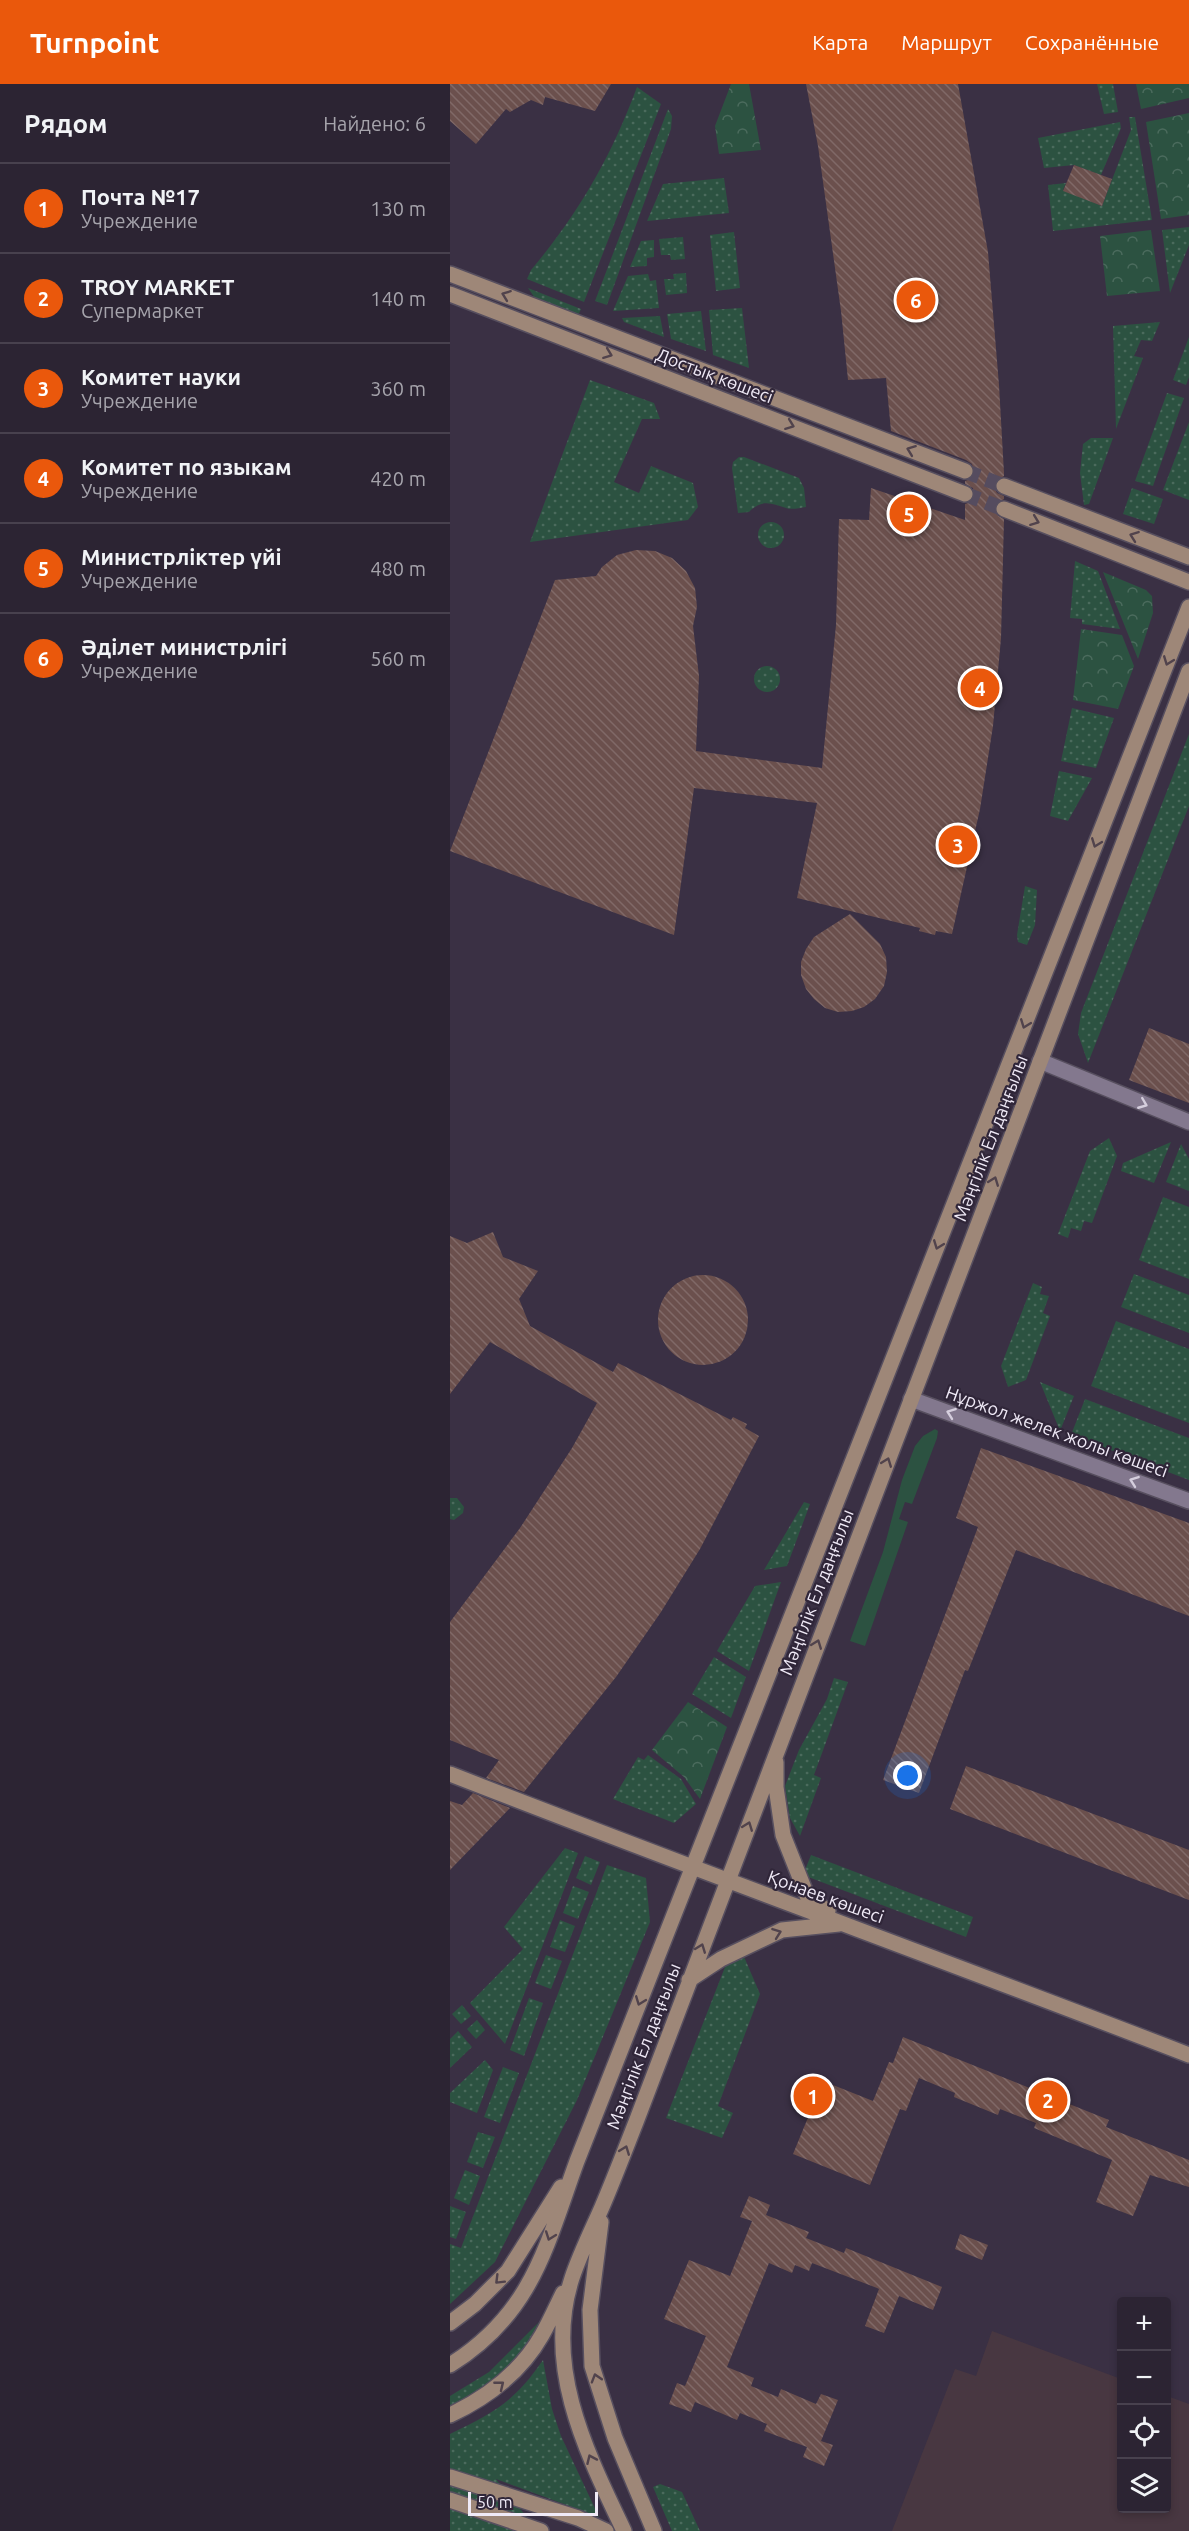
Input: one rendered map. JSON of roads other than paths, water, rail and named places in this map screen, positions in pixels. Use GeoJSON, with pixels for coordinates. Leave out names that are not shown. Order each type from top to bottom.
{"type":"FeatureCollection","features":[{"type":"Feature","properties":{"kind":"main road","name":"Достық көшесі"},"geometry":{"type":"LineString","coordinates":[[450,274],[965,471]]}},
{"type":"Feature","properties":{"kind":"main road","name":"Достық көшесі"},"geometry":{"type":"LineString","coordinates":[[450,294],[965,494]]}},
{"type":"Feature","properties":{"kind":"main road"},"geometry":{"type":"LineString","coordinates":[[1004,486],[1189,557]]}},
{"type":"Feature","properties":{"kind":"main road"},"geometry":{"type":"LineString","coordinates":[[1004,509],[1189,582]]}},
{"type":"Feature","properties":{"kind":"main road","name":"Мәңгілік Ел даңғылы"},"geometry":{"type":"LineString","coordinates":[[450,2365],[472,2351],[505,2319],[522,2298],[536,2274],[577,2161],[1189,607]]}},
{"type":"Feature","properties":{"kind":"main road","name":"Мәңгілік Ел даңғылы"},"geometry":{"type":"LineString","coordinates":[[624,2531],[578,2431],[570,2397],[563,2361],[563,2332],[572,2278],[603,2204],[1189,671]]}},
{"type":"Feature","properties":{"kind":"main road"},"geometry":{"type":"LineString","coordinates":[[775,1754],[776,1787],[783,1835],[808,1898],[845,1923]]}},
{"type":"Feature","properties":{"kind":"main road","name":"Қонаев көшесі"},"geometry":{"type":"LineString","coordinates":[[450,1774],[692,1868],[845,1923],[1189,2055]]}},
{"type":"Feature","properties":{"kind":"main road"},"geometry":{"type":"LineString","coordinates":[[688,1980],[721,1959],[782,1930],[845,1923]]}},
{"type":"Feature","properties":{"kind":"main road"},"geometry":{"type":"LineString","coordinates":[[450,2323],[475,2304],[508,2271],[577,2161]]}},
{"type":"Feature","properties":{"kind":"main road"},"geometry":{"type":"LineString","coordinates":[[603,2204],[590,2310],[592,2366],[615,2439],[654,2531]]}},
{"type":"Feature","properties":{"kind":"main road"},"geometry":{"type":"LineString","coordinates":[[450,2415],[468,2407],[510,2377],[542,2335],[572,2278]]}},
{"type":"Feature","properties":{"kind":"main road"},"geometry":{"type":"LineString","coordinates":[[450,2477],[578,2518],[606,2531]]}},
{"type":"Feature","properties":{"kind":"main road"},"geometry":{"type":"LineString","coordinates":[[450,2500],[539,2530]]}},
{"type":"Feature","properties":{"kind":"street"},"geometry":{"type":"LineString","coordinates":[[1040,1061],[1189,1122]]}},
{"type":"Feature","properties":{"kind":"street","name":"Нұржол желек жолы көшесі"},"geometry":{"type":"LineString","coordinates":[[911,1399],[1189,1501]]}},
{"type":"Feature","properties":{"kind":"tunnel"},"geometry":{"type":"LineString","coordinates":[[965,471],[1004,486]]}},
{"type":"Feature","properties":{"kind":"tunnel"},"geometry":{"type":"LineString","coordinates":[[965,494],[1004,509]]}},
{"type":"Feature","properties":{"kind":"place","name":"Әділет министрлігі"},"geometry":{"type":"Point","coordinates":[916,300]}},
{"type":"Feature","properties":{"kind":"place","name":"Министрліктер үйі"},"geometry":{"type":"Point","coordinates":[909,514]}},
{"type":"Feature","properties":{"kind":"place","name":"Комитет по языкам"},"geometry":{"type":"Point","coordinates":[980,688]}},
{"type":"Feature","properties":{"kind":"place","name":"Комитет науки"},"geometry":{"type":"Point","coordinates":[958,845]}},
{"type":"Feature","properties":{"kind":"place","name":"Почта №17"},"geometry":{"type":"Point","coordinates":[813,2096]}},
{"type":"Feature","properties":{"kind":"place","name":"TROY MARKET"},"geometry":{"type":"Point","coordinates":[1048,2100]}}]}
